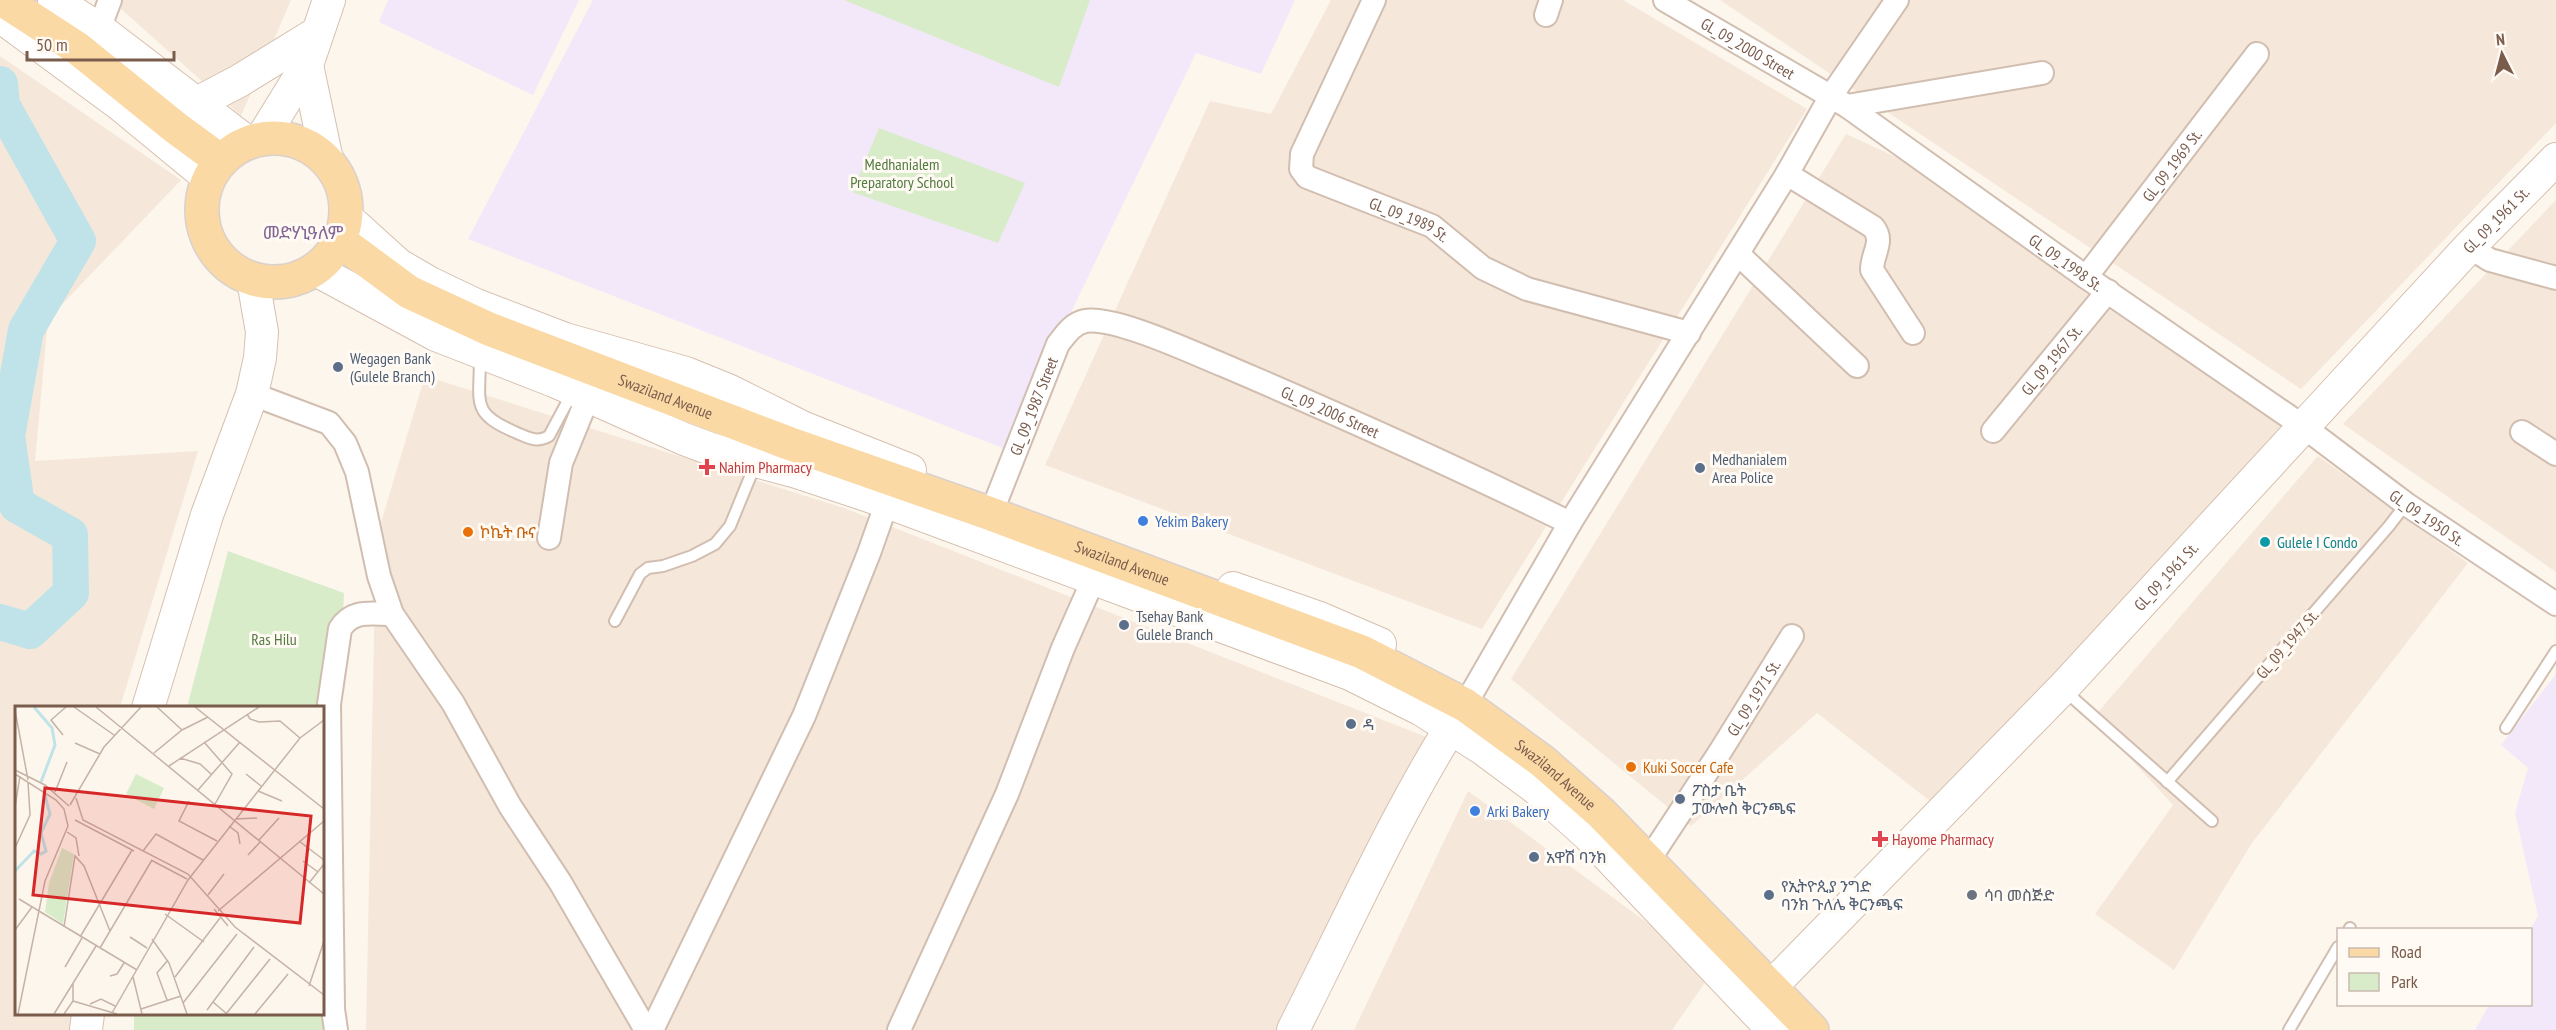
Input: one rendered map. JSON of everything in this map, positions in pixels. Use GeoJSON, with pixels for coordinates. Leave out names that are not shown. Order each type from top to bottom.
{"type":"FeatureCollection","features":[{"type":"Feature","properties":{"kind":"main road"},"geometry":{"type":"LineString","coordinates":[[3,0],[77,48],[176,128],[234,154]]}},
{"type":"Feature","properties":{"kind":"main road"},"geometry":{"type":"LineString","coordinates":[[23,0],[58,21],[158,101],[234,154]]}},
{"type":"Feature","properties":{"kind":"main road"},"geometry":{"type":"LineString","coordinates":[[54,0],[99,30],[195,104],[234,154]]}},
{"type":"Feature","properties":{"kind":"main road"},"geometry":{"type":"LineString","coordinates":[[0,16],[118,103],[234,154],[286,138],[308,146],[327,160],[341,181],[346,199],[334,246],[296,279],[274,283],[253,280],[234,271],[218,257],[207,239],[201,219],[202,198],[234,154],[307,65],[329,0]]}},
{"type":"Feature","properties":{"kind":"main road"},"geometry":{"type":"LineString","coordinates":[[195,104],[239,81],[317,33]]}},
{"type":"Feature","properties":{"kind":"main road"},"geometry":{"type":"LineString","coordinates":[[307,65],[327,160]]}},
{"type":"Feature","properties":{"kind":"main road","name":"GL_09_1961 St."},"geometry":{"type":"LineString","coordinates":[[1765,993],[2062,689],[2469,247],[2556,159]]}},
{"type":"Feature","properties":{"kind":"main road"},"geometry":{"type":"LineString","coordinates":[[334,246],[436,335],[581,393],[684,440],[797,472],[887,502],[1350,674],[1388,692],[1460,711],[1569,765],[1656,849],[1765,993],[1831,1030]]}},
{"type":"Feature","properties":{"kind":"main road"},"geometry":{"type":"LineString","coordinates":[[334,246],[399,265],[430,283],[476,304],[566,339],[686,373],[728,390],[802,427],[996,501],[1354,632],[1408,657],[1460,711]]}},
{"type":"Feature","properties":{"kind":"main road","name":"Swaziland Avenue"},"geometry":{"type":"LineString","coordinates":[[334,246],[409,292],[489,329],[788,443],[991,514],[1362,652],[1542,761],[1602,814],[1765,993],[1793,1030]]}},
{"type":"Feature","properties":{"kind":"main road"},"geometry":{"type":"LineString","coordinates":[[149,706],[207,515],[252,394],[260,358],[262,332],[253,280]]}},
{"type":"Feature","properties":{"kind":"main road"},"geometry":{"type":"LineString","coordinates":[[1293,1030],[1460,711]]}},
{"type":"Feature","properties":{"kind":"main road"},"geometry":{"type":"LineString","coordinates":[[1765,993],[1773,1030]]}},
{"type":"Feature","properties":{"kind":"main road","name":"Swaziland Avenue"},"geometry":{"type":"LineString","coordinates":[[1765,993],[1812,1030]]}},
{"type":"Feature","properties":{"kind":"main road"},"geometry":{"type":"LineString","coordinates":[[86,1030],[88,1015]]}},
{"type":"Feature","properties":{"kind":"street"},"geometry":{"type":"LineString","coordinates":[[99,30],[110,0]]}},
{"type":"Feature","properties":{"kind":"street","name":"GL_09_1989 St."},"geometry":{"type":"LineString","coordinates":[[1374,0],[1302,154],[1301,169],[1307,177],[1432,226],[1484,268],[1527,289],[1689,333]]}},
{"type":"Feature","properties":{"kind":"street","name":"GL_09_2000 Street"},"geometry":{"type":"LineString","coordinates":[[1665,0],[1839,101]]}},
{"type":"Feature","properties":{"kind":"street"},"geometry":{"type":"LineString","coordinates":[[1460,711],[1570,523],[1787,174],[1839,101],[1897,0]]}},
{"type":"Feature","properties":{"kind":"street","name":"GL_09_1969 St."},"geometry":{"type":"LineString","coordinates":[[2086,277],[2257,54]]}},
{"type":"Feature","properties":{"kind":"street"},"geometry":{"type":"LineString","coordinates":[[1839,101],[2042,73]]}},
{"type":"Feature","properties":{"kind":"street","name":"GL_09_1998 St."},"geometry":{"type":"LineString","coordinates":[[1839,101],[2086,277],[2304,427]]}},
{"type":"Feature","properties":{"kind":"street"},"geometry":{"type":"LineString","coordinates":[[1787,174],[1873,227],[1879,234],[1872,270],[1913,333]]}},
{"type":"Feature","properties":{"kind":"street"},"geometry":{"type":"LineString","coordinates":[[2469,247],[2490,260],[2556,278]]}},
{"type":"Feature","properties":{"kind":"street"},"geometry":{"type":"LineString","coordinates":[[1738,254],[1857,366]]}},
{"type":"Feature","properties":{"kind":"street","name":"GL_09_1967 St."},"geometry":{"type":"LineString","coordinates":[[1993,431],[2108,291]]}},
{"type":"Feature","properties":{"kind":"street","name":"GL_09_1987 Street"},"geometry":{"type":"LineString","coordinates":[[996,501],[1058,344],[1071,328],[1085,321]]}},
{"type":"Feature","properties":{"kind":"street","name":"GL_09_2006 Street"},"geometry":{"type":"LineString","coordinates":[[1085,321],[1101,321],[1153,336],[1319,406],[1448,464],[1570,523]]}},
{"type":"Feature","properties":{"kind":"street"},"geometry":{"type":"LineString","coordinates":[[549,538],[561,463],[581,393]]}},
{"type":"Feature","properties":{"kind":"street"},"geometry":{"type":"LineString","coordinates":[[252,394],[329,423],[345,443],[357,472],[379,576],[392,614],[453,703],[510,806],[560,882],[645,1030]]}},
{"type":"Feature","properties":{"kind":"street","name":"GL_09_1950 St."},"geometry":{"type":"LineString","coordinates":[[2304,427],[2406,504],[2556,604]]}},
{"type":"Feature","properties":{"kind":"street"},"geometry":{"type":"LineString","coordinates":[[2522,432],[2556,454]]}},
{"type":"Feature","properties":{"kind":"street"},"geometry":{"type":"LineString","coordinates":[[652,1030],[804,716],[870,553],[887,502]]}},
{"type":"Feature","properties":{"kind":"street"},"geometry":{"type":"LineString","coordinates":[[899,1030],[1007,794],[1063,648],[1094,578]]}},
{"type":"Feature","properties":{"kind":"street"},"geometry":{"type":"LineString","coordinates":[[336,1030],[333,1009],[329,704],[340,629],[346,620],[354,615],[392,614]]}},
{"type":"Feature","properties":{"kind":"street","name":"GL_09_1971 St."},"geometry":{"type":"LineString","coordinates":[[1656,849],[1792,636]]}},
{"type":"Feature","properties":{"kind":"lane"},"geometry":{"type":"LineString","coordinates":[[480,353],[480,403],[485,416],[494,423],[533,440],[542,440],[549,436],[581,393]]}},
{"type":"Feature","properties":{"kind":"lane"},"geometry":{"type":"LineString","coordinates":[[615,621],[640,574],[648,568],[682,560],[715,544],[730,526],[756,462]]}},
{"type":"Feature","properties":{"kind":"lane","name":"GL_09_1947 St."},"geometry":{"type":"LineString","coordinates":[[2167,782],[2406,504]]}},
{"type":"Feature","properties":{"kind":"lane"},"geometry":{"type":"LineString","coordinates":[[2506,728],[2556,651]]}},
{"type":"Feature","properties":{"kind":"lane"},"geometry":{"type":"LineString","coordinates":[[2062,689],[2212,821]]}},
{"type":"Feature","properties":{"kind":"lane"},"geometry":{"type":"LineString","coordinates":[[2289,1030],[2337,949]]}},
{"type":"Feature","properties":{"kind":"shaded area"},"geometry":{"type":"Polygon","coordinates":[[[111,0],[291,0],[241,116],[111,0]]]}},
{"type":"Feature","properties":{"kind":"shaded area"},"geometry":{"type":"Polygon","coordinates":[[[388,0],[579,0],[533,95],[379,22],[388,0]]]}},
{"type":"Feature","properties":{"kind":"shaded area","name":"Medhanialem Preparatory School"},"geometry":{"type":"Polygon","coordinates":[[[593,0],[1295,0],[1261,74],[1196,53],[1005,449],[468,239],[593,0]]]}},
{"type":"Feature","properties":{"kind":"shaded area"},"geometry":{"type":"Polygon","coordinates":[[[1331,0],[1623,0],[1807,109],[1482,629],[1045,465],[1210,101],[1271,114],[1331,0]]]}},
{"type":"Feature","properties":{"kind":"shaded area"},"geometry":{"type":"Polygon","coordinates":[[[1720,0],[2556,0],[2556,123],[2301,389],[1720,0]]]}},
{"type":"Feature","properties":{"kind":"shaded area"},"geometry":{"type":"Polygon","coordinates":[[[0,56],[181,180],[48,319],[35,461],[198,451],[120,706],[15,706],[15,1015],[75,1015],[74,1030],[0,1030],[0,56]]]}},
{"type":"Feature","properties":{"kind":"shaded area"},"geometry":{"type":"Polygon","coordinates":[[[1846,134],[1922,169],[2294,427],[1939,808],[1817,713],[1691,826],[1511,679],[1846,134]]]}},
{"type":"Feature","properties":{"kind":"shaded area"},"geometry":{"type":"Polygon","coordinates":[[[2556,200],[2556,572],[2343,424],[2556,200]]]}},
{"type":"Feature","properties":{"kind":"shaded area"},"geometry":{"type":"Polygon","coordinates":[[[425,376],[844,508],[1429,738],[1284,1030],[366,1030],[376,539],[425,376]]]}},
{"type":"Feature","properties":{"kind":"shaded area"},"geometry":{"type":"Polygon","coordinates":[[[2318,456],[2468,563],[2252,843],[2174,970],[2095,914],[2173,805],[2093,718],[2318,456]]]}},
{"type":"Feature","properties":{"kind":"shaded area"},"geometry":{"type":"Polygon","coordinates":[[[2556,674],[2556,1030],[2475,1030],[2488,1006],[2532,1006],[2531,928],[2538,916],[2515,813],[2528,768],[2501,745],[2556,674]]]}},
{"type":"Feature","properties":{"kind":"shaded area"},"geometry":{"type":"Polygon","coordinates":[[[1468,791],[1713,971],[1672,1030],[1354,1030],[1468,791]]]}},
{"type":"Feature","properties":{"kind":"green space"},"geometry":{"type":"Polygon","coordinates":[[[844,0],[1090,0],[1059,87],[844,0]]]}},
{"type":"Feature","properties":{"kind":"green space","name":"Medhanialem Preparatory School"},"geometry":{"type":"Polygon","coordinates":[[[879,128],[1025,183],[998,243],[852,192],[879,128]]]}},
{"type":"Feature","properties":{"kind":"green space","name":"Ras Hilu"},"geometry":{"type":"Polygon","coordinates":[[[228,551],[344,593],[325,1030],[134,1030],[134,1015],[324,1015],[324,706],[187,706],[228,551]]]}},
{"type":"Feature","properties":{"kind":"waterway"},"geometry":{"type":"LineString","coordinates":[[0,84],[2,105],[78,241],[26,330],[7,436],[17,505],[70,535],[71,593],[30,631],[0,622]]}},
{"type":"Feature","properties":{"kind":"place","name":"Wegagen Bank (Gulele Branch)"},"geometry":{"type":"Point","coordinates":[338,367]}},
{"type":"Feature","properties":{"kind":"place","name":"Nahim Pharmacy"},"geometry":{"type":"Point","coordinates":[707,467]}},
{"type":"Feature","properties":{"kind":"place","name":"Medhanialem Area Police"},"geometry":{"type":"Point","coordinates":[1700,468]}},
{"type":"Feature","properties":{"kind":"place","name":"Yekim Bakery"},"geometry":{"type":"Point","coordinates":[1143,521]}},
{"type":"Feature","properties":{"kind":"place","name":"ኮኬት ቡና"},"geometry":{"type":"Point","coordinates":[468,532]}},
{"type":"Feature","properties":{"kind":"place","name":"Gulele I Condo"},"geometry":{"type":"Point","coordinates":[2265,542]}},
{"type":"Feature","properties":{"kind":"place","name":"Tsehay Bank Gulele Branch"},"geometry":{"type":"Point","coordinates":[1124,625]}},
{"type":"Feature","properties":{"kind":"place","name":"ዳ"},"geometry":{"type":"Point","coordinates":[1351,724]}},
{"type":"Feature","properties":{"kind":"place","name":"Kuki Soccer Cafe"},"geometry":{"type":"Point","coordinates":[1631,767]}},
{"type":"Feature","properties":{"kind":"place","name":"ፖስታ ቤት ፓውሎስ ቅርንጫፍ"},"geometry":{"type":"Point","coordinates":[1680,799]}},
{"type":"Feature","properties":{"kind":"place","name":"Arki Bakery"},"geometry":{"type":"Point","coordinates":[1475,811]}},
{"type":"Feature","properties":{"kind":"place","name":"Hayome Pharmacy"},"geometry":{"type":"Point","coordinates":[1880,839]}},
{"type":"Feature","properties":{"kind":"place","name":"አዋሽ ባንክ"},"geometry":{"type":"Point","coordinates":[1534,857]}},
{"type":"Feature","properties":{"kind":"place","name":"የኢትዮጲያ ንግድ ባንክ ጉለሌ ቅርንጫፍ"},"geometry":{"type":"Point","coordinates":[1769,895]}},
{"type":"Feature","properties":{"kind":"place","name":"ሳባ መስጅድ"},"geometry":{"type":"Point","coordinates":[1972,895]}},
{"type":"Feature","properties":{"kind":"district","name":"መድሃኒዓለም"},"geometry":{"type":"Point","coordinates":[303,232]}}]}
